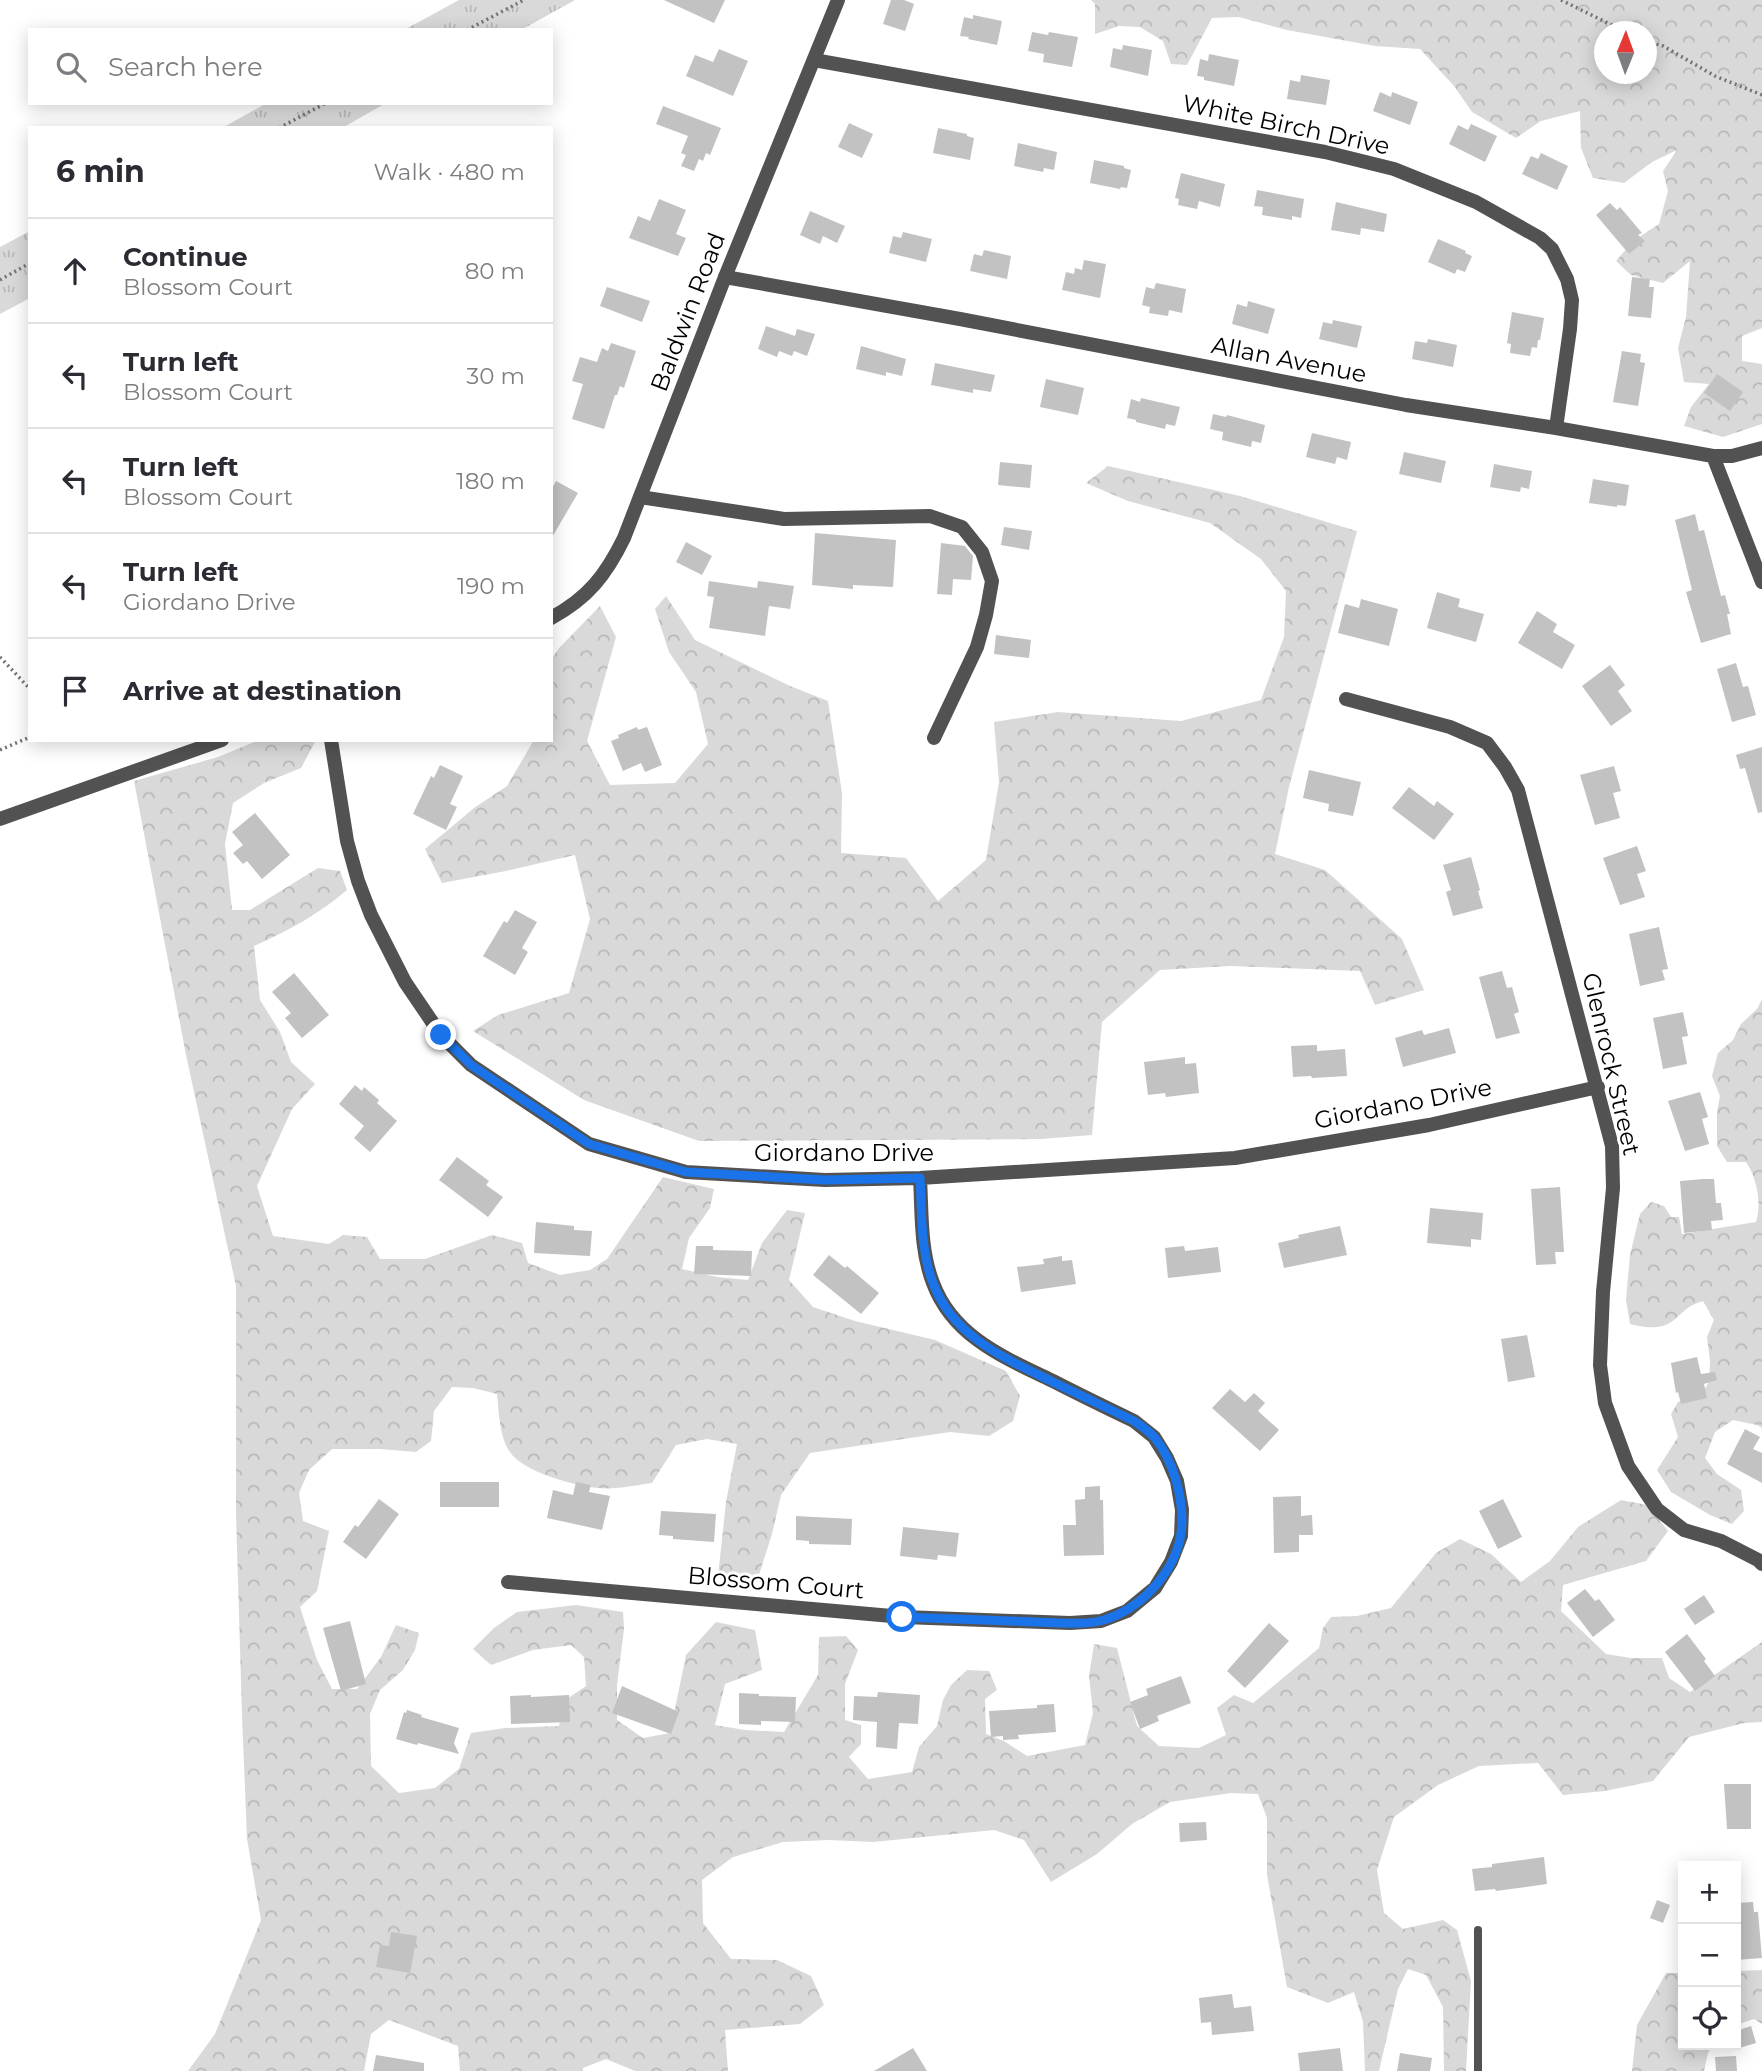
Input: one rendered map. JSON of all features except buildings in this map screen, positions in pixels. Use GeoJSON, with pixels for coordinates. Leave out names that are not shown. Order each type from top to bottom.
{"type":"FeatureCollection","features":[{"type":"Feature","properties":{"kind":"street","name":"Baldwin Road"},"geometry":{"type":"LineString","coordinates":[[553,617],[583,598],[599,582],[620,547],[725,277],[838,0]]}},
{"type":"Feature","properties":{"kind":"street","name":"White Birch Drive"},"geometry":{"type":"LineString","coordinates":[[814,60],[1325,152],[1394,169],[1476,202],[1541,238],[1552,249],[1567,279],[1572,300],[1556,428]]}},
{"type":"Feature","properties":{"kind":"street","name":"Allan Avenue"},"geometry":{"type":"LineString","coordinates":[[725,277],[960,319],[1406,405],[1713,456],[1731,456],[1762,448]]}},
{"type":"Feature","properties":{"kind":"street"},"geometry":{"type":"LineString","coordinates":[[1713,456],[1762,582]]}},
{"type":"Feature","properties":{"kind":"street"},"geometry":{"type":"LineString","coordinates":[[640,497],[784,519],[930,516],[962,527],[982,552],[992,581],[977,647],[934,738]]}},
{"type":"Feature","properties":{"kind":"street","name":"Glenrock Street"},"geometry":{"type":"LineString","coordinates":[[1346,699],[1450,727],[1487,743],[1518,790],[1612,1146],[1613,1188],[1600,1364],[1605,1404],[1628,1466],[1657,1509],[1684,1530],[1721,1541],[1762,1564]]}},
{"type":"Feature","properties":{"kind":"street"},"geometry":{"type":"LineString","coordinates":[[0,818],[216,742]]}},
{"type":"Feature","properties":{"kind":"street","name":"Giordano Drive"},"geometry":{"type":"LineString","coordinates":[[331,742],[347,841],[358,881],[371,915],[405,982],[441,1035],[471,1065],[589,1144],[686,1172],[825,1180],[920,1178],[1235,1158],[1429,1125],[1598,1087]]}},
{"type":"Feature","properties":{"kind":"street","name":"Blossom Court"},"geometry":{"type":"LineString","coordinates":[[508,1583],[902,1617],[1070,1623],[1101,1621],[1127,1611],[1155,1588],[1171,1562],[1181,1536],[1177,1481],[1167,1458],[1154,1437],[1134,1421],[994,1353],[961,1326],[942,1303],[932,1282],[925,1253],[920,1178]]}},
{"type":"Feature","properties":{"kind":"lane"},"geometry":{"type":"LineString","coordinates":[[1478,1930],[1478,2071]]}},
{"type":"Feature","properties":{"kind":"path"},"geometry":{"type":"LineString","coordinates":[[471,28],[524,0]]}},
{"type":"Feature","properties":{"kind":"path"},"geometry":{"type":"LineString","coordinates":[[1560,0],[1603,21]]}},
{"type":"Feature","properties":{"kind":"path"},"geometry":{"type":"LineString","coordinates":[[1657,44],[1715,76],[1762,95]]}},
{"type":"Feature","properties":{"kind":"path"},"geometry":{"type":"LineString","coordinates":[[283,126],[322,105]]}},
{"type":"Feature","properties":{"kind":"path"},"geometry":{"type":"LineString","coordinates":[[0,280],[28,264]]}},
{"type":"Feature","properties":{"kind":"path"},"geometry":{"type":"LineString","coordinates":[[0,657],[28,687]]}},
{"type":"Feature","properties":{"kind":"path"},"geometry":{"type":"LineString","coordinates":[[0,750],[28,738]]}},
{"type":"Feature","properties":{"kind":"green space"},"geometry":{"type":"Polygon","coordinates":[[[459,0],[575,0],[525,28],[408,28],[459,0]]]}},
{"type":"Feature","properties":{"kind":"green space"},"geometry":{"type":"Polygon","coordinates":[[[1091,0],[1762,0],[1762,328],[1742,336],[1742,361],[1762,364],[1762,424],[1723,437],[1684,426],[1691,407],[1709,384],[1684,382],[1678,348],[1686,317],[1690,261],[1663,283],[1631,275],[1616,261],[1633,241],[1659,224],[1668,191],[1663,171],[1677,150],[1652,162],[1624,183],[1593,178],[1581,148],[1580,111],[1541,121],[1516,138],[1472,112],[1454,86],[1420,49],[1375,46],[1287,30],[1239,17],[1212,18],[1187,65],[1171,64],[1163,41],[1140,27],[1119,26],[1095,34],[1095,4],[1091,0]]]}},
{"type":"Feature","properties":{"kind":"green space"},"geometry":{"type":"Polygon","coordinates":[[[263,105],[382,105],[346,126],[226,126],[263,105]]]}},
{"type":"Feature","properties":{"kind":"green space"},"geometry":{"type":"Polygon","coordinates":[[[28,232],[28,299],[0,314],[0,247],[28,232]]]}},
{"type":"Feature","properties":{"kind":"green space"},"geometry":{"type":"Polygon","coordinates":[[[1108,466],[1240,496],[1357,531],[1289,787],[1275,854],[1325,870],[1402,939],[1424,990],[1375,1005],[1360,971],[1230,966],[1160,970],[1102,1022],[1092,1135],[1041,1139],[699,1141],[584,1100],[473,1031],[498,1015],[569,993],[590,919],[575,855],[442,883],[425,849],[474,808],[507,786],[533,742],[553,742],[553,657],[600,606],[616,637],[587,741],[610,785],[675,783],[708,744],[696,692],[669,652],[655,609],[666,596],[695,640],[790,686],[828,701],[842,793],[841,853],[906,858],[938,901],[986,860],[999,782],[994,722],[1058,712],[1181,721],[1261,700],[1284,637],[1286,591],[1261,559],[1210,523],[1128,501],[1086,483],[1108,466]]]}},
{"type":"Feature","properties":{"kind":"green space"},"geometry":{"type":"Polygon","coordinates":[[[254,742],[315,742],[301,768],[264,783],[233,803],[225,844],[232,910],[250,910],[318,868],[340,871],[347,890],[303,921],[254,946],[260,1000],[280,1032],[291,1062],[315,1084],[292,1109],[257,1186],[273,1236],[329,1244],[343,1235],[367,1237],[380,1259],[425,1259],[492,1235],[522,1243],[528,1263],[560,1275],[590,1270],[607,1259],[663,1177],[714,1189],[710,1208],[689,1238],[682,1269],[717,1277],[748,1280],[762,1243],[787,1210],[805,1213],[789,1280],[813,1307],[855,1321],[935,1340],[1006,1371],[1020,1396],[1013,1421],[989,1436],[950,1432],[810,1453],[781,1495],[756,1584],[730,1589],[718,1576],[726,1502],[737,1444],[707,1439],[676,1445],[652,1483],[612,1488],[588,1487],[537,1472],[510,1452],[500,1424],[497,1394],[473,1388],[452,1387],[434,1411],[431,1441],[416,1452],[332,1449],[309,1470],[299,1493],[303,1521],[329,1531],[317,1591],[300,1607],[317,1660],[332,1689],[357,1689],[381,1657],[396,1625],[419,1633],[415,1650],[403,1670],[380,1690],[370,1714],[371,1766],[399,1793],[435,1788],[459,1769],[471,1733],[505,1728],[559,1726],[564,1701],[586,1686],[584,1657],[571,1645],[533,1650],[491,1665],[473,1649],[494,1628],[517,1612],[576,1605],[623,1612],[617,1720],[643,1738],[670,1733],[686,1655],[716,1622],[755,1630],[762,1670],[725,1684],[715,1725],[745,1730],[784,1732],[818,1675],[819,1637],[846,1636],[858,1650],[845,1684],[845,1720],[861,1725],[861,1744],[849,1757],[868,1779],[912,1772],[919,1747],[937,1726],[943,1700],[951,1685],[967,1670],[989,1671],[997,1690],[985,1699],[986,1734],[1004,1741],[1027,1756],[1085,1745],[1093,1713],[1089,1676],[1094,1644],[1117,1648],[1137,1726],[1159,1746],[1199,1748],[1226,1735],[1217,1708],[1234,1695],[1253,1703],[1319,1648],[1323,1628],[1331,1617],[1357,1616],[1391,1608],[1436,1553],[1460,1539],[1491,1554],[1521,1582],[1550,1561],[1578,1527],[1621,1500],[1647,1505],[1668,1531],[1646,1561],[1563,1585],[1561,1611],[1606,1654],[1631,1658],[1662,1658],[1669,1678],[1690,1692],[1762,1642],[1762,1722],[1744,1723],[1689,1737],[1653,1781],[1605,1791],[1563,1795],[1538,1763],[1479,1766],[1438,1785],[1394,1817],[1377,1870],[1384,1913],[1403,1929],[1443,1920],[1457,1930],[1471,1981],[1466,2071],[1444,2071],[1443,2007],[1426,1975],[1408,1969],[1398,1989],[1379,2071],[1365,2071],[1363,2022],[1354,1992],[1328,2003],[1287,1987],[1267,1875],[1267,1818],[1258,1794],[1231,1793],[1170,1802],[1132,1824],[1097,1854],[1051,1882],[1024,1840],[994,1830],[873,1842],[783,1842],[733,1857],[702,1880],[703,1923],[731,1959],[777,1960],[811,1976],[824,2005],[800,2024],[725,2030],[728,2071],[635,2071],[606,2059],[583,2068],[582,2071],[460,2071],[458,2046],[389,2020],[371,2034],[364,2071],[188,2071],[215,2034],[261,1920],[247,1839],[242,1715],[236,1514],[236,1286],[186,1055],[134,781],[218,757],[254,742]]]}},
{"type":"Feature","properties":{"kind":"green space"},"geometry":{"type":"Polygon","coordinates":[[[1762,999],[1762,1428],[1733,1420],[1715,1432],[1705,1458],[1717,1474],[1741,1490],[1744,1511],[1732,1524],[1710,1515],[1671,1492],[1657,1470],[1678,1437],[1671,1414],[1678,1402],[1703,1392],[1709,1382],[1707,1337],[1714,1320],[1703,1301],[1664,1325],[1653,1327],[1630,1324],[1626,1300],[1630,1255],[1640,1214],[1651,1202],[1664,1206],[1671,1217],[1679,1217],[1682,1234],[1756,1222],[1758,1199],[1750,1168],[1746,1162],[1727,1162],[1717,1146],[1720,1096],[1712,1076],[1718,1053],[1733,1040],[1741,1024],[1757,1009],[1762,999]]]}},
{"type":"Feature","properties":{"kind":"green space"},"geometry":{"type":"Polygon","coordinates":[[[1762,1970],[1762,2024],[1754,2019],[1741,2023],[1741,1971],[1762,1970]]]}},
{"type":"Feature","properties":{"kind":"green space"},"geometry":{"type":"Polygon","coordinates":[[[1666,1973],[1678,1973],[1678,2050],[1710,2050],[1704,2071],[1632,2071],[1637,2025],[1666,1973]]]}},
{"type":"Feature","properties":{"kind":"route"},"geometry":{"type":"LineString","coordinates":[[441,1035],[471,1065],[589,1144],[686,1172],[825,1180],[920,1178],[925,1253],[932,1282],[942,1303],[961,1326],[994,1353],[1134,1421],[1154,1437],[1177,1481],[1182,1510],[1181,1536],[1171,1562],[1155,1588],[1127,1611],[1101,1621],[1070,1623],[902,1617]]}}]}
